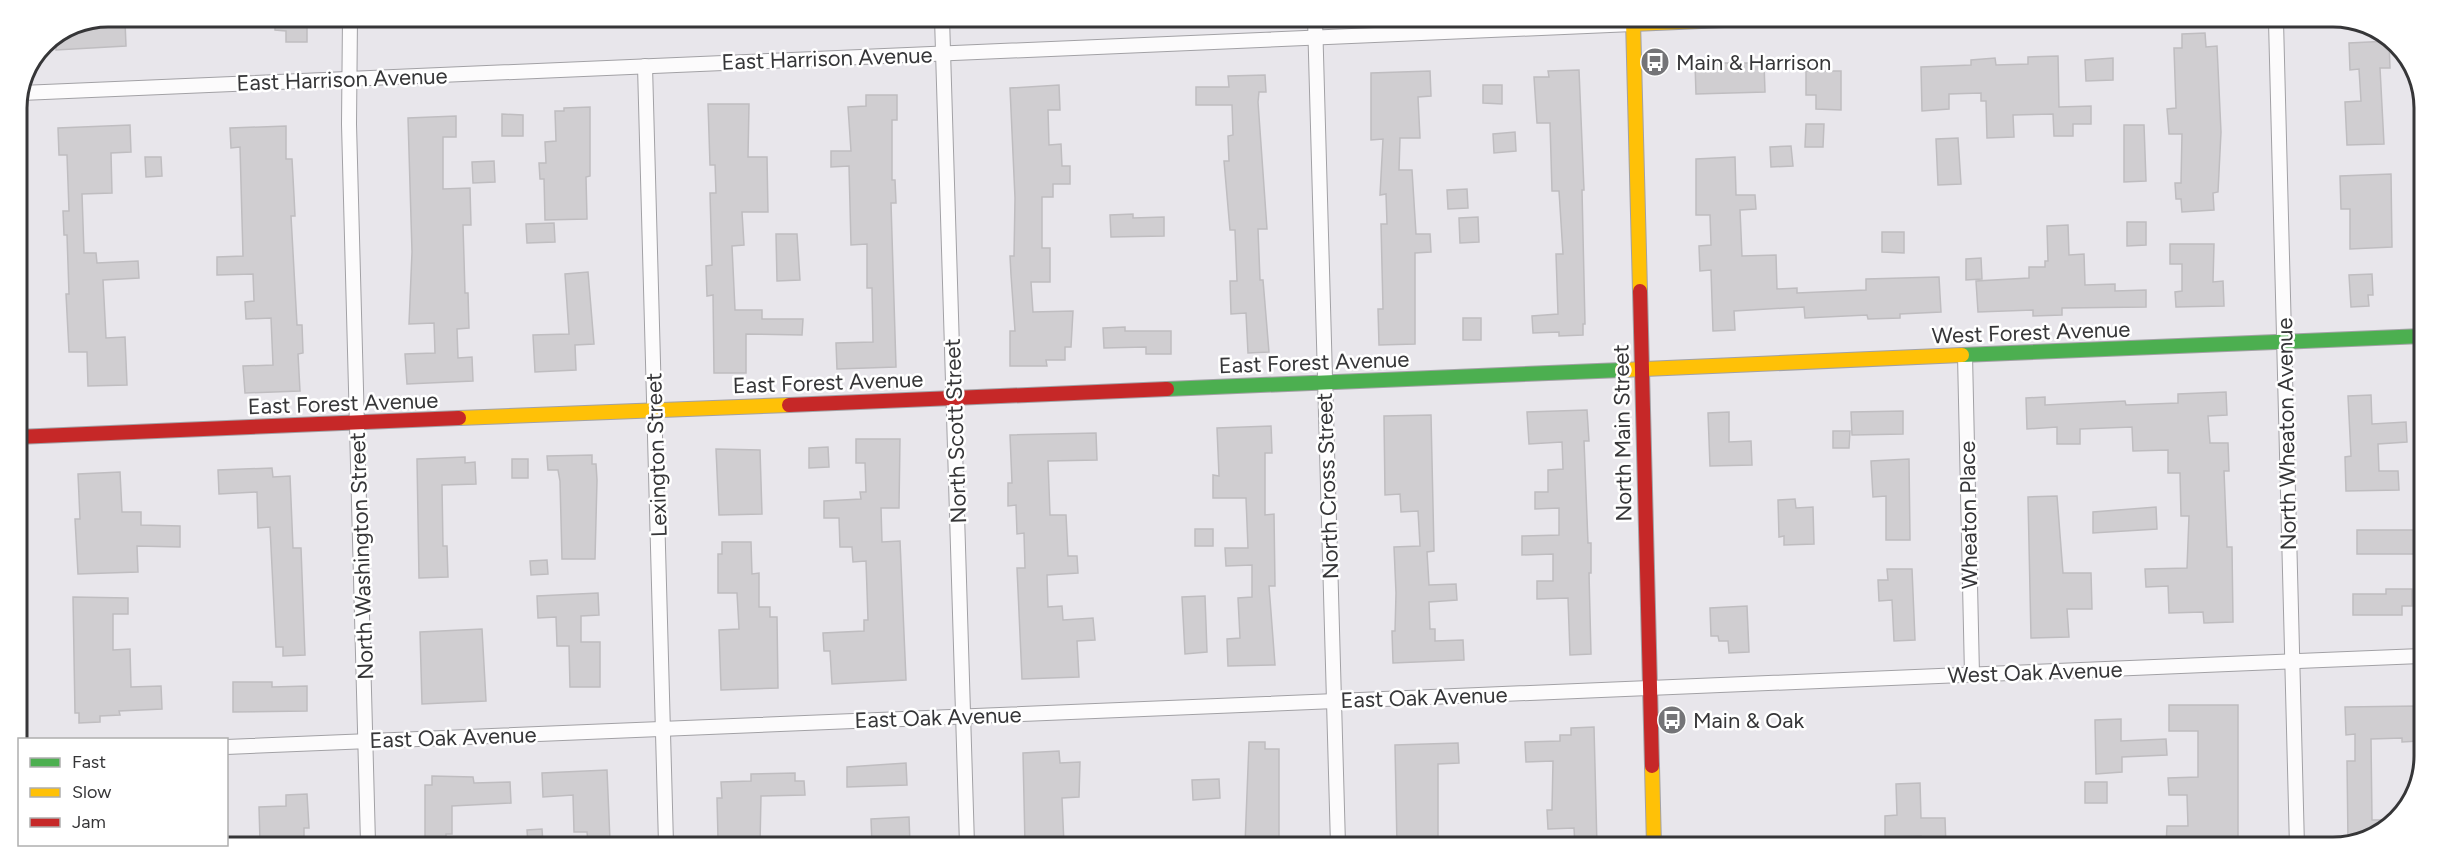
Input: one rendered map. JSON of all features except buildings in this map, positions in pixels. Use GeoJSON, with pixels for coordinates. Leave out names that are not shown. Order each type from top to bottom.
{"type":"FeatureCollection","features":[{"type":"Feature","properties":{"kind":"street","name":"North Washington Street"},"geometry":{"type":"LineString","coordinates":[[350,27],[368,837]]}},
{"type":"Feature","properties":{"kind":"street","name":"North Scott Street"},"geometry":{"type":"LineString","coordinates":[[943,27],[967,837]]}},
{"type":"Feature","properties":{"kind":"street","name":"North Cross Street"},"geometry":{"type":"LineString","coordinates":[[1315,27],[1338,837]]}},
{"type":"Feature","properties":{"kind":"street","name":"East Harrison Avenue"},"geometry":{"type":"LineString","coordinates":[[29,93],[1534,27]]}},
{"type":"Feature","properties":{"kind":"street","name":"North Main Street"},"geometry":{"type":"LineString","coordinates":[[1633,27],[1654,837]]}},
{"type":"Feature","properties":{"kind":"street","name":"North Wheaton Avenue"},"geometry":{"type":"LineString","coordinates":[[2276,27],[2297,837]]}},
{"type":"Feature","properties":{"kind":"street","name":"Lexington Street"},"geometry":{"type":"LineString","coordinates":[[645,66],[666,837]]}},
{"type":"Feature","properties":{"kind":"street","name":"West Forest Avenue"},"geometry":{"type":"LineString","coordinates":[[1642,369],[2414,336]]}},
{"type":"Feature","properties":{"kind":"street","name":"Wheaton Place"},"geometry":{"type":"LineString","coordinates":[[1965,356],[1972,675]]}},
{"type":"Feature","properties":{"kind":"street","name":"East Forest Avenue"},"geometry":{"type":"LineString","coordinates":[[27,438],[1642,369]]}},
{"type":"Feature","properties":{"kind":"street","name":"West Oak Avenue"},"geometry":{"type":"LineString","coordinates":[[1650,688],[2414,656]]}},
{"type":"Feature","properties":{"kind":"street","name":"East Oak Avenue"},"geometry":{"type":"LineString","coordinates":[[228,747],[1650,688]]}},
{"type":"Feature","properties":{"kind":"traffic: fast"},"geometry":{"type":"LineString","coordinates":[[1962,355],[2414,336]]}},
{"type":"Feature","properties":{"kind":"traffic: fast"},"geometry":{"type":"LineString","coordinates":[[1167,389],[1622,370]]}},
{"type":"Feature","properties":{"kind":"traffic: slow"},"geometry":{"type":"LineString","coordinates":[[1633,27],[1640,291]]}},
{"type":"Feature","properties":{"kind":"traffic: slow"},"geometry":{"type":"LineString","coordinates":[[1622,370],[1962,355]]}},
{"type":"Feature","properties":{"kind":"traffic: slow"},"geometry":{"type":"LineString","coordinates":[[459,418],[789,405]]}},
{"type":"Feature","properties":{"kind":"traffic: slow"},"geometry":{"type":"LineString","coordinates":[[1652,766],[1654,837]]}},
{"type":"Feature","properties":{"kind":"traffic: jam"},"geometry":{"type":"LineString","coordinates":[[1640,291],[1652,766]]}},
{"type":"Feature","properties":{"kind":"traffic: jam"},"geometry":{"type":"LineString","coordinates":[[789,405],[1167,389]]}},
{"type":"Feature","properties":{"kind":"traffic: jam"},"geometry":{"type":"LineString","coordinates":[[27,437],[459,418]]}},
{"type":"Feature","properties":{"kind":"place","name":"Main & Harrison"},"geometry":{"type":"Point","coordinates":[1655,62]}},
{"type":"Feature","properties":{"kind":"place","name":"Main & Oak"},"geometry":{"type":"Point","coordinates":[1672,720]}}]}
